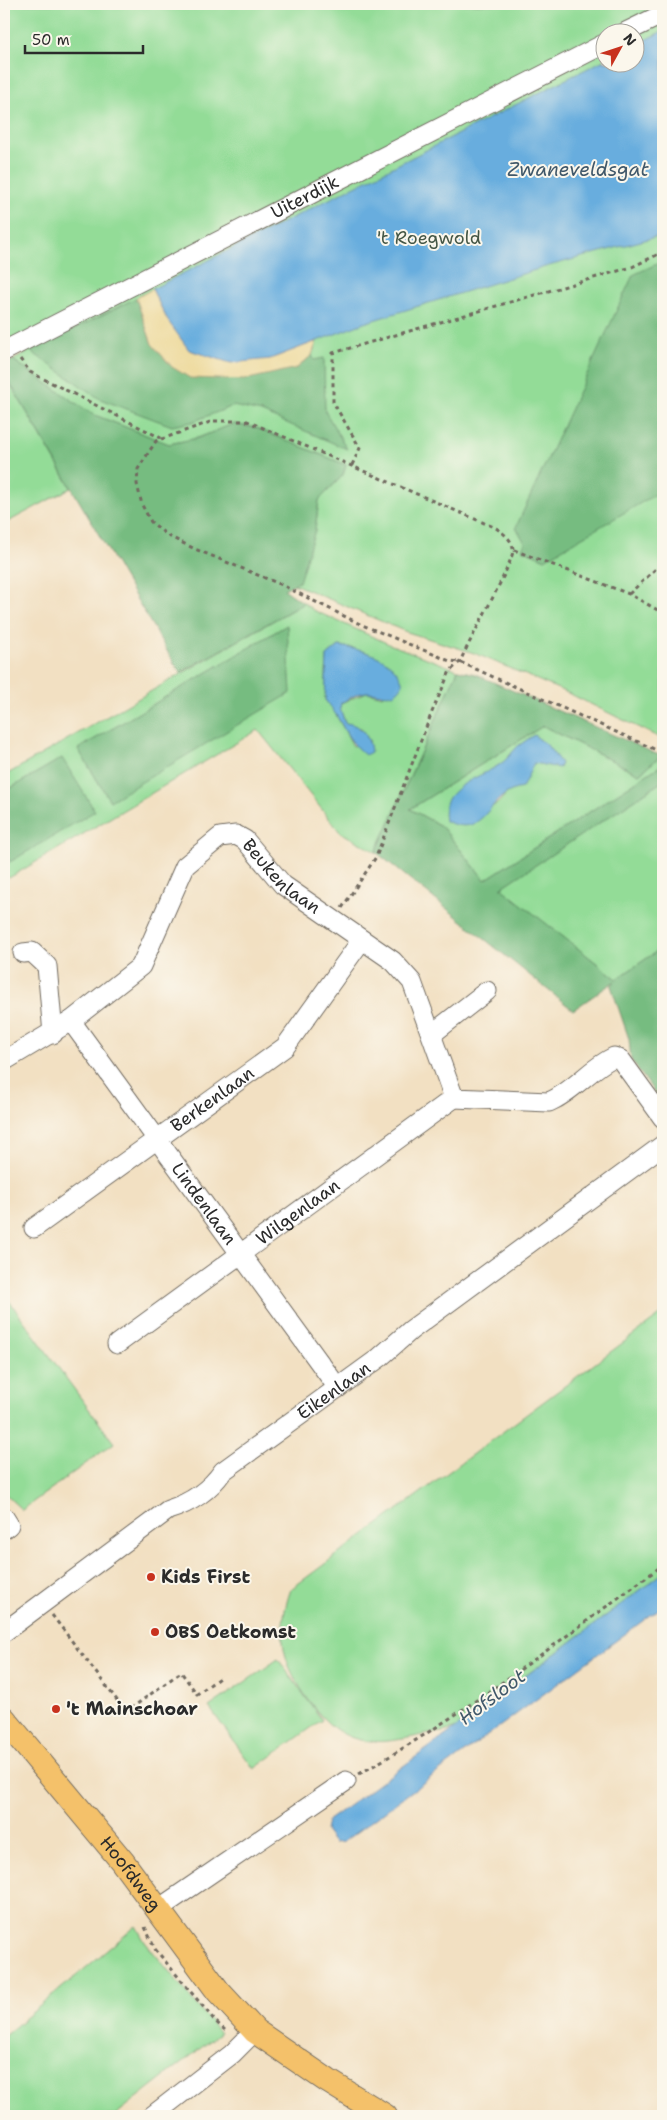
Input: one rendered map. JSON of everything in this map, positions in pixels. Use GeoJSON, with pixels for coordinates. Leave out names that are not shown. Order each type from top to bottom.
{"type":"FeatureCollection","features":[{"type":"Feature","properties":{"kind":"main road","name":"Hoofdweg"},"geometry":{"type":"LineString","coordinates":[[4,1719],[122,1861],[218,1991],[255,2031],[328,2082],[385,2116]]}},
{"type":"Feature","properties":{"kind":"street"},"geometry":{"type":"LineString","coordinates":[[644,23],[663,14]]}},
{"type":"Feature","properties":{"kind":"street","name":"Uiterdijk"},"geometry":{"type":"LineString","coordinates":[[8,349],[594,49]]}},
{"type":"Feature","properties":{"kind":"street","name":"Beukenlaan"},"geometry":{"type":"LineString","coordinates":[[4,1060],[53,1034],[141,966],[185,866],[220,837],[236,835],[245,840],[283,886],[361,941],[393,961],[412,982],[454,1098]]}},
{"type":"Feature","properties":{"kind":"street","name":"Berkenlaan"},"geometry":{"type":"LineString","coordinates":[[34,1228],[285,1047],[361,941]]}},
{"type":"Feature","properties":{"kind":"street"},"geometry":{"type":"LineString","coordinates":[[23,953],[32,952],[47,966],[53,1034]]}},
{"type":"Feature","properties":{"kind":"street"},"geometry":{"type":"LineString","coordinates":[[432,1034],[487,991]]}},
{"type":"Feature","properties":{"kind":"street","name":"Lindenlaan"},"geometry":{"type":"LineString","coordinates":[[71,1021],[338,1388]]}},
{"type":"Feature","properties":{"kind":"street"},"geometry":{"type":"LineString","coordinates":[[454,1098],[549,1102],[559,1098],[604,1062],[614,1057],[620,1060],[663,1118]]}},
{"type":"Feature","properties":{"kind":"street","name":"Wilgenlaan"},"geometry":{"type":"LineString","coordinates":[[117,1344],[454,1098]]}},
{"type":"Feature","properties":{"kind":"street","name":"Eikenlaan"},"geometry":{"type":"LineString","coordinates":[[4,1632],[168,1510],[186,1505],[193,1500],[213,1485],[223,1471],[379,1358],[419,1324],[663,1145]]}},
{"type":"Feature","properties":{"kind":"street"},"geometry":{"type":"LineString","coordinates":[[4,1517],[9,1524],[4,1529]]}},
{"type":"Feature","properties":{"kind":"street"},"geometry":{"type":"LineString","coordinates":[[157,1910],[346,1781]]}},
{"type":"Feature","properties":{"kind":"street"},"geometry":{"type":"LineString","coordinates":[[152,2116],[232,2054],[255,2031]]}},
{"type":"Feature","properties":{"kind":"path"},"geometry":{"type":"LineString","coordinates":[[352,465],[360,448],[333,402],[333,353],[632,267],[663,252]]}},
{"type":"Feature","properties":{"kind":"path"},"geometry":{"type":"LineString","coordinates":[[8,349],[30,372],[162,439]]}},
{"type":"Feature","properties":{"kind":"path"},"geometry":{"type":"LineString","coordinates":[[663,613],[629,594],[514,550],[506,536],[496,528],[352,465],[246,422],[213,421],[156,441],[138,470],[137,484],[142,505],[151,522],[168,536],[282,585],[360,624],[450,661],[460,662],[663,753]]}},
{"type":"Feature","properties":{"kind":"path"},"geometry":{"type":"LineString","coordinates":[[333,921],[376,857],[432,712],[450,671],[460,662],[508,567],[514,550]]}},
{"type":"Feature","properties":{"kind":"path"},"geometry":{"type":"LineString","coordinates":[[629,594],[663,562]]}},
{"type":"Feature","properties":{"kind":"path"},"geometry":{"type":"LineString","coordinates":[[346,1781],[402,1750],[663,1565]]}},
{"type":"Feature","properties":{"kind":"path"},"geometry":{"type":"LineString","coordinates":[[43,1603],[126,1712],[181,1672],[197,1694],[222,1676]]}},
{"type":"Feature","properties":{"kind":"green space","name":"'t Roegwold"},"geometry":{"type":"Polygon","coordinates":[[[4,4],[663,4],[663,723],[658,737],[570,694],[474,653],[404,631],[294,584],[315,530],[319,500],[343,475],[346,465],[256,428],[234,424],[198,438],[169,444],[92,414],[13,360],[27,353],[4,333],[4,4]]]}},
{"type":"Feature","properties":{"kind":"green space"},"geometry":{"type":"Polygon","coordinates":[[[663,261],[663,490],[545,559],[522,549],[525,543],[516,527],[633,275],[663,261]]]}},
{"type":"Feature","properties":{"kind":"green space"},"geometry":{"type":"Polygon","coordinates":[[[136,298],[152,344],[297,368],[312,355],[314,360],[324,358],[325,411],[347,449],[261,412],[233,406],[192,422],[172,426],[100,399],[30,351],[136,298]]]}},
{"type":"Feature","properties":{"kind":"green space"},"geometry":{"type":"Polygon","coordinates":[[[13,360],[92,414],[169,444],[198,438],[233,424],[256,428],[346,465],[343,475],[319,500],[315,530],[299,582],[284,589],[304,603],[180,673],[4,373],[4,365],[13,360]]]}},
{"type":"Feature","properties":{"kind":"green space"},"geometry":{"type":"Polygon","coordinates":[[[4,373],[71,488],[4,524],[4,373]]]}},
{"type":"Feature","properties":{"kind":"green space"},"geometry":{"type":"Polygon","coordinates":[[[304,603],[313,610],[389,644],[458,670],[376,852],[340,832],[258,730],[9,878],[4,873],[4,852],[10,862],[62,758],[4,792],[4,776],[304,603]],[[287,625],[78,749],[110,801],[287,625]],[[339,646],[327,656],[325,700],[333,709],[353,746],[370,742],[361,728],[345,723],[340,708],[341,703],[367,692],[383,696],[356,649],[339,646]]]}},
{"type":"Feature","properties":{"kind":"green space"},"geometry":{"type":"Polygon","coordinates":[[[287,625],[291,693],[110,801],[78,749],[287,625]]]}},
{"type":"Feature","properties":{"kind":"green space"},"geometry":{"type":"Polygon","coordinates":[[[458,670],[475,674],[661,756],[639,774],[543,726],[410,809],[441,826],[485,880],[663,764],[663,781],[501,888],[617,979],[663,947],[663,1063],[656,1068],[663,1077],[663,1104],[631,1060],[629,1039],[611,986],[615,981],[573,1010],[376,852],[458,670]]]}},
{"type":"Feature","properties":{"kind":"green space"},"geometry":{"type":"Polygon","coordinates":[[[543,726],[639,774],[661,756],[663,757],[663,764],[485,880],[441,826],[410,809],[543,726]],[[534,735],[518,746],[507,760],[483,775],[467,782],[487,810],[498,803],[534,763],[538,763],[551,752],[547,745],[534,735]]]}},
{"type":"Feature","properties":{"kind":"green space"},"geometry":{"type":"Polygon","coordinates":[[[62,758],[95,811],[10,862],[4,852],[4,792],[62,758]]]}},
{"type":"Feature","properties":{"kind":"green space"},"geometry":{"type":"Polygon","coordinates":[[[663,781],[663,947],[617,979],[500,888],[663,781]]]}},
{"type":"Feature","properties":{"kind":"green space"},"geometry":{"type":"Polygon","coordinates":[[[4,1294],[114,1443],[22,1510],[4,1493],[4,1294]]]}},
{"type":"Feature","properties":{"kind":"green space"},"geometry":{"type":"Polygon","coordinates":[[[663,1313],[663,1573],[457,1728],[405,1739],[374,1742],[347,1736],[334,1728],[322,1717],[300,1688],[287,1662],[284,1649],[283,1621],[291,1589],[663,1313]]]}},
{"type":"Feature","properties":{"kind":"green space"},"geometry":{"type":"Polygon","coordinates":[[[278,1659],[322,1720],[254,1769],[209,1707],[278,1659]]]}},
{"type":"Feature","properties":{"kind":"green space"},"geometry":{"type":"Polygon","coordinates":[[[136,1926],[145,1942],[220,2033],[114,2116],[4,2116],[4,2036],[136,1926]]]}},
{"type":"Feature","properties":{"kind":"sand"},"geometry":{"type":"Polygon","coordinates":[[[152,289],[168,321],[270,359],[317,341],[312,355],[297,368],[244,380],[190,378],[172,367],[152,344],[136,298],[152,289]]]}},
{"type":"Feature","properties":{"kind":"water","name":"Zwaneveldsgat"},"geometry":{"type":"Polygon","coordinates":[[[663,31],[663,235],[545,267],[364,323],[270,359],[231,363],[189,350],[168,321],[152,289],[594,65],[594,72],[644,72],[644,40],[663,31]]]}},
{"type":"Feature","properties":{"kind":"water"},"geometry":{"type":"Polygon","coordinates":[[[339,646],[368,653],[386,661],[399,675],[403,684],[396,693],[387,695],[365,692],[341,703],[340,708],[345,723],[356,726],[367,736],[371,752],[365,755],[353,743],[325,700],[327,656],[339,646]]]}},
{"type":"Feature","properties":{"kind":"water"},"geometry":{"type":"Polygon","coordinates":[[[534,735],[547,745],[561,763],[559,768],[534,763],[522,788],[500,798],[479,821],[470,825],[459,826],[445,821],[444,810],[447,800],[453,792],[470,780],[502,763],[518,746],[534,735]]]}},
{"type":"Feature","properties":{"kind":"water"},"geometry":{"type":"Polygon","coordinates":[[[663,1573],[663,1606],[343,1842],[334,1843],[325,1831],[327,1821],[456,1728],[663,1573]]]}},
{"type":"Feature","properties":{"kind":"place","name":"Kids First"},"geometry":{"type":"Point","coordinates":[151,1577]}},
{"type":"Feature","properties":{"kind":"place","name":"OBS Oetkomst"},"geometry":{"type":"Point","coordinates":[155,1632]}},
{"type":"Feature","properties":{"kind":"place","name":"'t Mainschoar"},"geometry":{"type":"Point","coordinates":[56,1709]}},
{"type":"Feature","properties":{"kind":"water label","name":"Hofsloot"},"geometry":{"type":"Point","coordinates":[492,1697]}}]}
